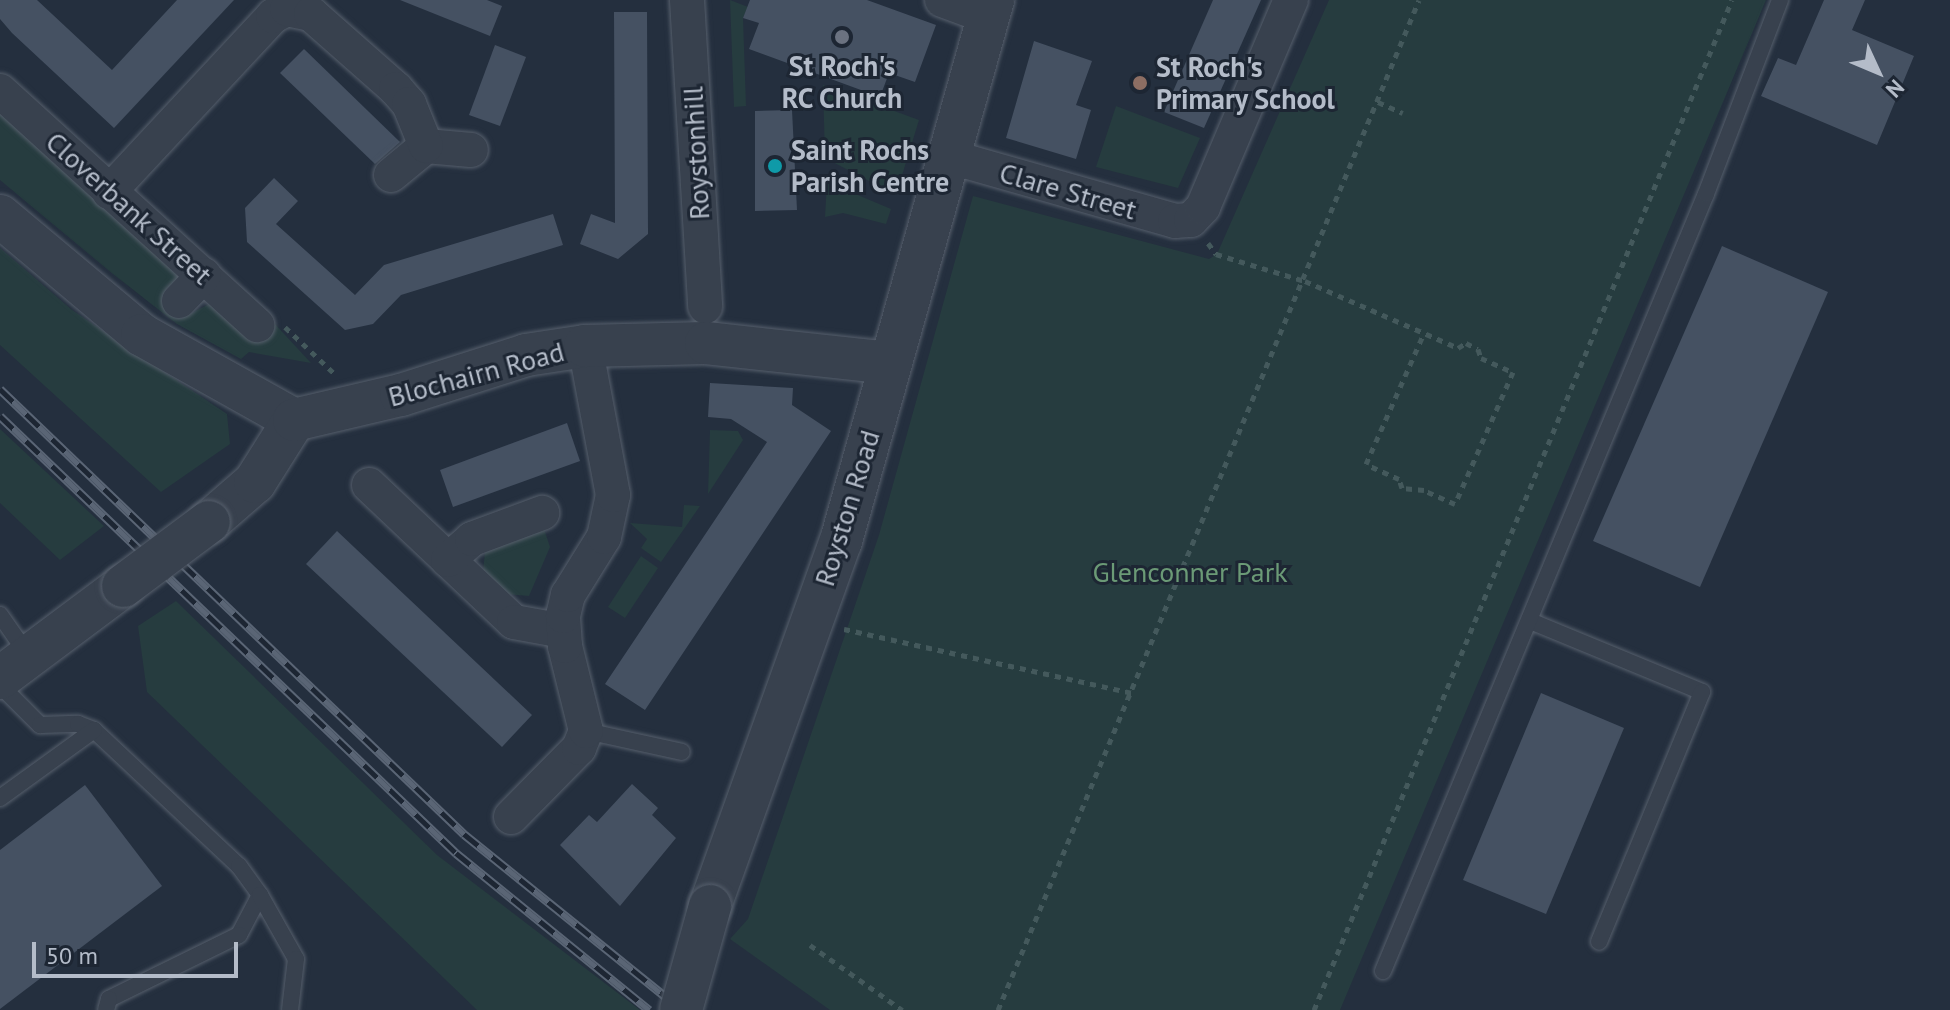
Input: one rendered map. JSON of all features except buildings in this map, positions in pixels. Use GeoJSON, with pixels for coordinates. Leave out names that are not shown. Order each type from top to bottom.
{"type":"FeatureCollection","features":[{"type":"Feature","properties":{"kind":"street","name":"Roystonhill"},"geometry":{"type":"LineString","coordinates":[[687,0],[705,306]]}},
{"type":"Feature","properties":{"kind":"street"},"geometry":{"type":"LineString","coordinates":[[942,0],[991,8]]}},
{"type":"Feature","properties":{"kind":"street"},"geometry":{"type":"LineString","coordinates":[[1191,220],[1203,207],[1291,0]]}},
{"type":"Feature","properties":{"kind":"street","name":"Royston Road"},"geometry":{"type":"LineString","coordinates":[[681,1010],[710,906],[841,541],[991,8]]}},
{"type":"Feature","properties":{"kind":"street"},"geometry":{"type":"LineString","coordinates":[[109,192],[273,16],[287,9],[311,14],[396,89],[409,104],[426,146]]}},
{"type":"Feature","properties":{"kind":"street","name":"Cloverbank Street"},"geometry":{"type":"LineString","coordinates":[[0,91],[257,325]]}},
{"type":"Feature","properties":{"kind":"street"},"geometry":{"type":"LineString","coordinates":[[391,175],[426,146],[471,150]]}},
{"type":"Feature","properties":{"kind":"street","name":"Clare Street"},"geometry":{"type":"LineString","coordinates":[[947,156],[1175,221],[1191,220]]}},
{"type":"Feature","properties":{"kind":"street"},"geometry":{"type":"LineString","coordinates":[[0,216],[142,335],[294,420],[255,482],[209,522],[14,667]]}},
{"type":"Feature","properties":{"kind":"street"},"geometry":{"type":"LineString","coordinates":[[179,301],[204,275]]}},
{"type":"Feature","properties":{"kind":"street","name":"Blochairn Road"},"geometry":{"type":"LineString","coordinates":[[294,420],[365,404],[526,355],[585,346],[706,343],[889,363]]}},
{"type":"Feature","properties":{"kind":"street"},"geometry":{"type":"LineString","coordinates":[[511,817],[579,748],[586,731],[563,631],[568,595],[596,553],[612,510],[610,464],[585,346]]}},
{"type":"Feature","properties":{"kind":"street"},"geometry":{"type":"LineString","coordinates":[[369,485],[514,622],[563,631]]}},
{"type":"Feature","properties":{"kind":"street"},"geometry":{"type":"LineString","coordinates":[[448,560],[472,539],[542,513]]}},
{"type":"Feature","properties":{"kind":"lane"},"geometry":{"type":"LineString","coordinates":[[1383,971],[1530,621],[1780,0]]}},
{"type":"Feature","properties":{"kind":"lane"},"geometry":{"type":"LineString","coordinates":[[0,615],[14,667]]}},
{"type":"Feature","properties":{"kind":"lane"},"geometry":{"type":"LineString","coordinates":[[1530,621],[1702,692],[1599,942]]}},
{"type":"Feature","properties":{"kind":"lane"},"geometry":{"type":"LineString","coordinates":[[0,685],[40,725],[78,724],[94,730],[239,866],[260,895],[296,959],[290,1010]]}},
{"type":"Feature","properties":{"kind":"lane"},"geometry":{"type":"LineString","coordinates":[[0,798],[94,730]]}},
{"type":"Feature","properties":{"kind":"lane"},"geometry":{"type":"LineString","coordinates":[[586,731],[682,752]]}},
{"type":"Feature","properties":{"kind":"lane"},"geometry":{"type":"LineString","coordinates":[[106,1010],[109,999],[239,935],[260,895]]}},
{"type":"Feature","properties":{"kind":"path"},"geometry":{"type":"LineString","coordinates":[[998,1010],[1305,281],[1419,0]]}},
{"type":"Feature","properties":{"kind":"path"},"geometry":{"type":"LineString","coordinates":[[1314,1010],[1732,0]]}},
{"type":"Feature","properties":{"kind":"path"},"geometry":{"type":"LineString","coordinates":[[1378,102],[1403,113]]}},
{"type":"Feature","properties":{"kind":"path"},"geometry":{"type":"LineString","coordinates":[[1191,220],[1216,254],[1305,281],[1424,333],[1458,348],[1466,343],[1478,349],[1481,358],[1513,372],[1455,504],[1424,490],[1402,488],[1399,479],[1366,464],[1424,333]]}},
{"type":"Feature","properties":{"kind":"path"},"geometry":{"type":"LineString","coordinates":[[257,325],[272,314],[365,404]]}},
{"type":"Feature","properties":{"kind":"path"},"geometry":{"type":"LineString","coordinates":[[812,622],[1132,693]]}},
{"type":"Feature","properties":{"kind":"path"},"geometry":{"type":"LineString","coordinates":[[810,945],[902,1010]]}},
{"type":"Feature","properties":{"kind":"green space"},"geometry":{"type":"Polygon","coordinates":[[[730,0],[748,7],[743,18],[746,106],[734,107],[730,0]]]}},
{"type":"Feature","properties":{"kind":"green space","name":"Glenconner Park"},"geometry":{"type":"Polygon","coordinates":[[[1329,0],[1766,0],[1340,1010],[830,1010],[730,939],[748,919],[879,535],[973,196],[1209,259],[1217,254],[1329,0]]]}},
{"type":"Feature","properties":{"kind":"green space"},"geometry":{"type":"Polygon","coordinates":[[[823,85],[919,120],[896,195],[825,158],[823,85]]]}},
{"type":"Feature","properties":{"kind":"green space"},"geometry":{"type":"Polygon","coordinates":[[[1116,106],[1200,138],[1178,188],[1096,167],[1116,106]]]}},
{"type":"Feature","properties":{"kind":"green space"},"geometry":{"type":"Polygon","coordinates":[[[0,109],[177,274],[186,316],[213,302],[256,340],[274,323],[311,363],[249,352],[241,359],[177,324],[113,274],[0,180],[0,109]]]}},
{"type":"Feature","properties":{"kind":"green space"},"geometry":{"type":"Polygon","coordinates":[[[827,182],[891,209],[886,224],[843,213],[825,217],[827,182]]]}},
{"type":"Feature","properties":{"kind":"green space"},"geometry":{"type":"Polygon","coordinates":[[[0,248],[72,310],[227,414],[230,444],[161,492],[0,345],[0,248]]]}},
{"type":"Feature","properties":{"kind":"green space"},"geometry":{"type":"Polygon","coordinates":[[[0,429],[104,526],[60,560],[0,503],[0,429]]]}},
{"type":"Feature","properties":{"kind":"green space"},"geometry":{"type":"Polygon","coordinates":[[[710,430],[738,431],[743,440],[708,494],[710,430]]]}},
{"type":"Feature","properties":{"kind":"green space"},"geometry":{"type":"Polygon","coordinates":[[[684,505],[700,506],[661,562],[641,548],[647,539],[630,523],[682,527],[684,505]]]}},
{"type":"Feature","properties":{"kind":"green space"},"geometry":{"type":"Polygon","coordinates":[[[543,526],[550,547],[529,596],[504,594],[483,573],[485,551],[543,526]]]}},
{"type":"Feature","properties":{"kind":"green space"},"geometry":{"type":"Polygon","coordinates":[[[641,556],[658,568],[625,618],[608,607],[641,556]]]}},
{"type":"Feature","properties":{"kind":"green space"},"geometry":{"type":"Polygon","coordinates":[[[176,601],[437,855],[640,1010],[477,1010],[147,692],[138,626],[176,601]]]}},
{"type":"Feature","properties":{"kind":"railway"},"geometry":{"type":"LineString","coordinates":[[0,389],[464,834],[682,1010]]}},
{"type":"Feature","properties":{"kind":"railway"},"geometry":{"type":"LineString","coordinates":[[0,416],[456,853],[649,1010]]}},
{"type":"Feature","properties":{"kind":"place","name":"St Roch's RC Church"},"geometry":{"type":"Point","coordinates":[842,37]}},
{"type":"Feature","properties":{"kind":"place","name":"St Roch's Primary School"},"geometry":{"type":"Point","coordinates":[1140,83]}},
{"type":"Feature","properties":{"kind":"place","name":"Saint Rochs Parish Centre"},"geometry":{"type":"Point","coordinates":[775,166]}}]}
